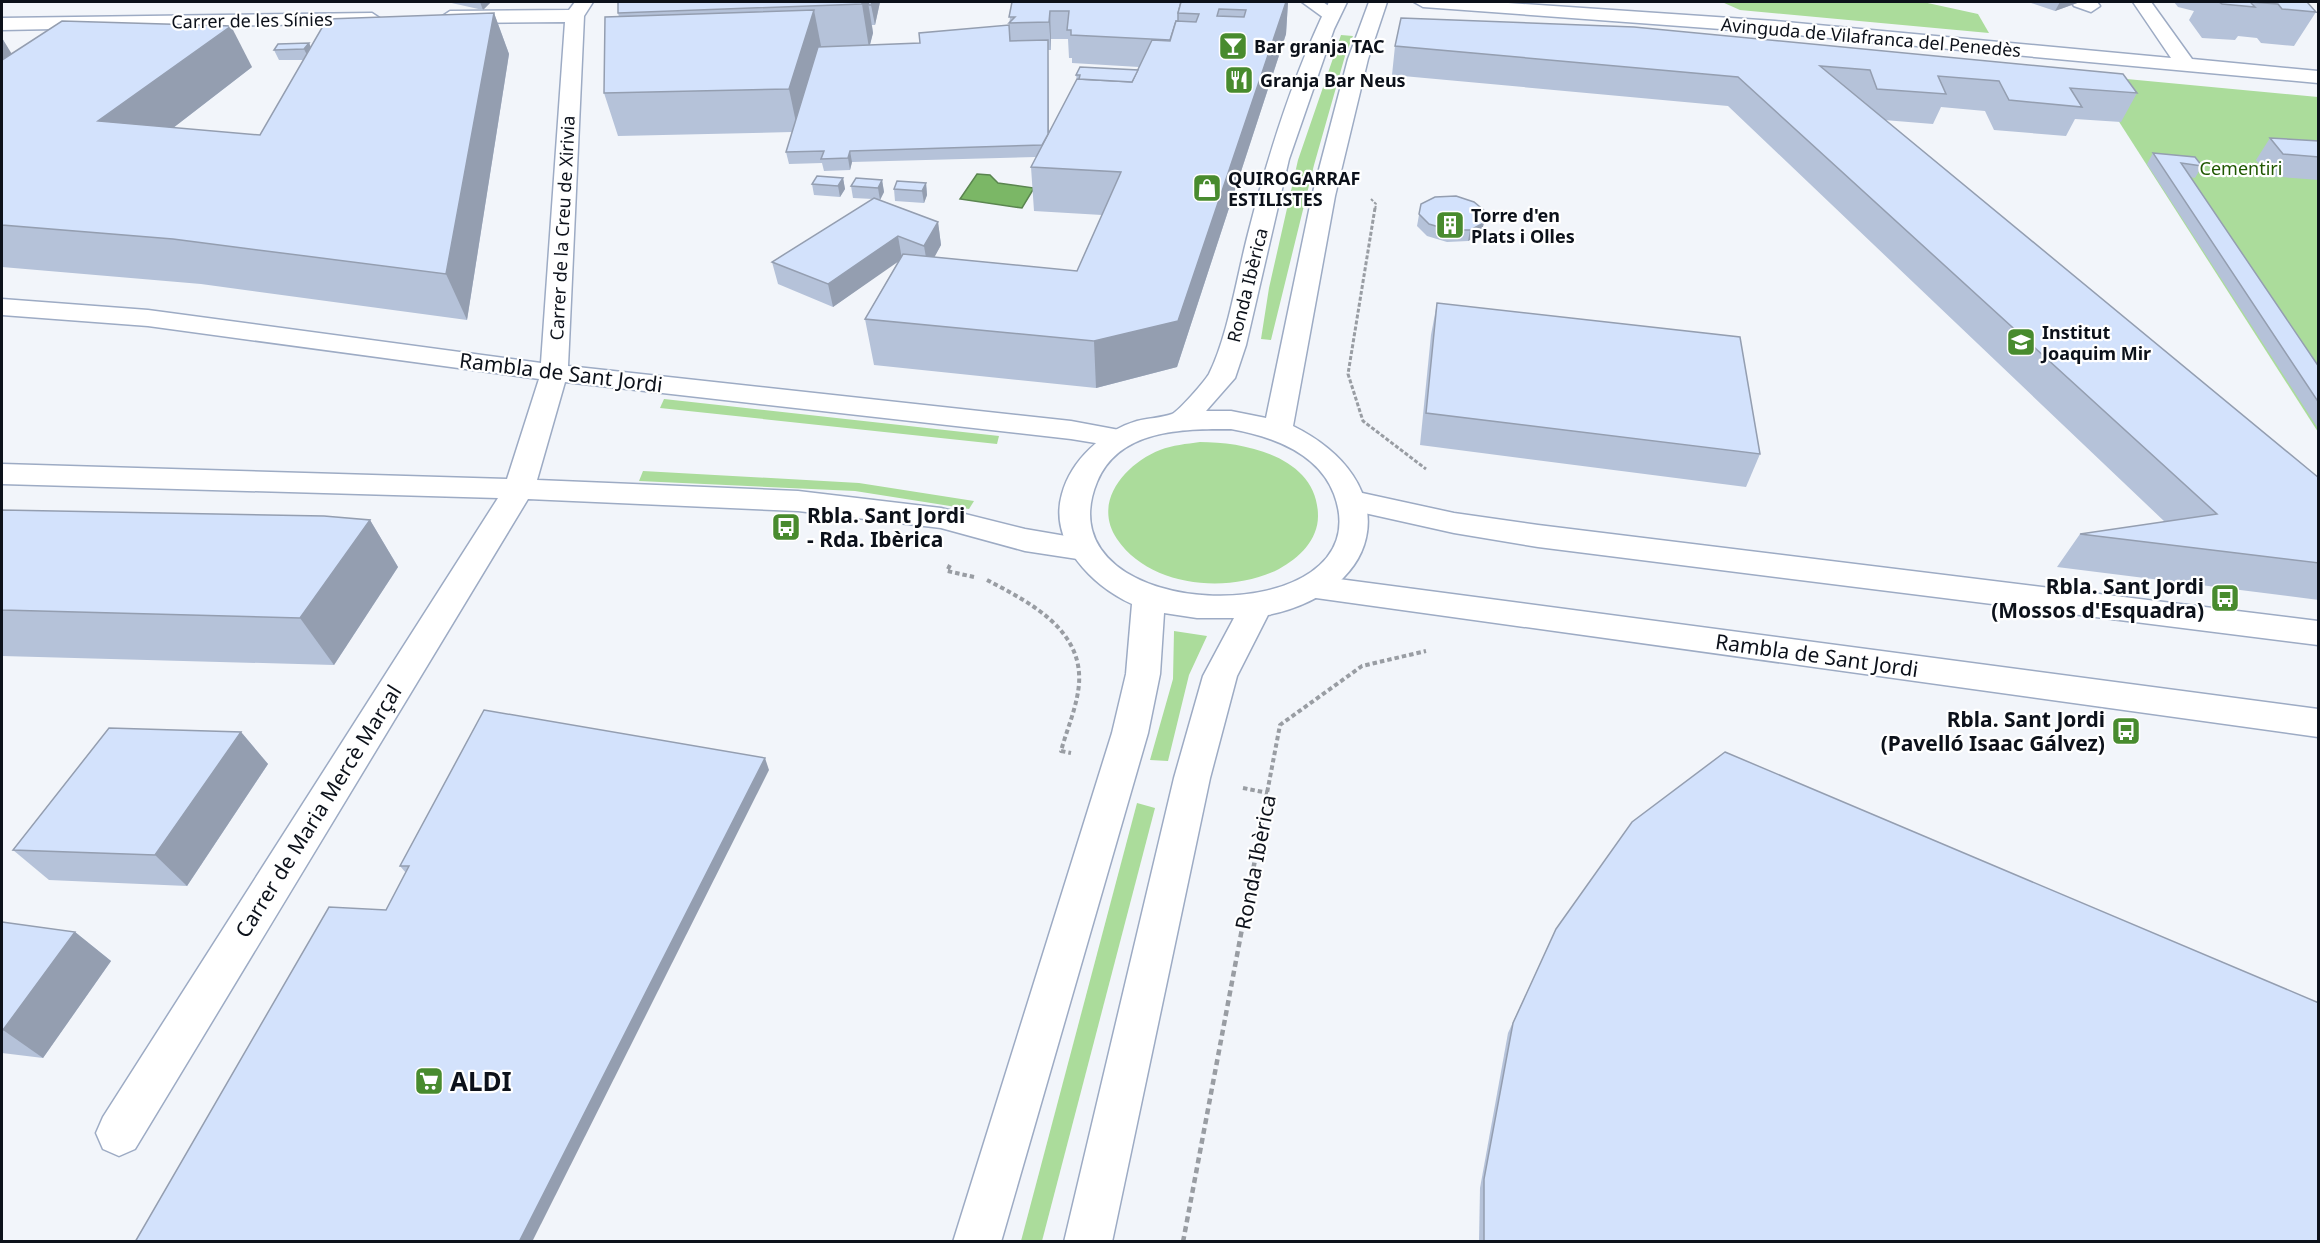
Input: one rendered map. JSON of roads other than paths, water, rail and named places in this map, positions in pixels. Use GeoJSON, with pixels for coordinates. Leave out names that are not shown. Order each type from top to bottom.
{"type":"FeatureCollection","features":[{"type":"Feature","properties":{"kind":"street"},"geometry":{"type":"LineString","coordinates":[[1311,2],[1334,8]]}},
{"type":"Feature","properties":{"kind":"street"},"geometry":{"type":"LineString","coordinates":[[1278,430],[1291,353],[1330,166],[1366,28],[1378,2]]}},
{"type":"Feature","properties":{"kind":"street","name":"Avinguda de Vilafranca del Penedès"},"geometry":{"type":"LineString","coordinates":[[1423,2],[1775,27],[2319,78]]}},
{"type":"Feature","properties":{"kind":"street"},"geometry":{"type":"LineString","coordinates":[[1621,16],[1659,2]]}},
{"type":"Feature","properties":{"kind":"street"},"geometry":{"type":"LineString","coordinates":[[2080,2],[2091,6],[2088,2]]}},
{"type":"Feature","properties":{"kind":"street"},"geometry":{"type":"LineString","coordinates":[[2142,2],[2186,65]]}},
{"type":"Feature","properties":{"kind":"street","name":"Ronda Ibèrica"},"geometry":{"type":"LineString","coordinates":[[1182,421],[1221,378],[1233,345],[1278,159],[1334,8]]}},
{"type":"Feature","properties":{"kind":"street"},"geometry":{"type":"LineString","coordinates":[[426,18],[580,9]]}},
{"type":"Feature","properties":{"kind":"street","name":"Carrer de la Creu de Xirivia"},"geometry":{"type":"LineString","coordinates":[[519,489],[554,373],[580,9]]}},
{"type":"Feature","properties":{"kind":"street","name":"Carrer de les Sínies"},"geometry":{"type":"LineString","coordinates":[[2,24],[390,18]]}},
{"type":"Feature","properties":{"kind":"street"},"geometry":{"type":"LineString","coordinates":[[89,40],[114,22]]}},
{"type":"Feature","properties":{"kind":"street","name":"Rambla de Sant Jordi"},"geometry":{"type":"LineString","coordinates":[[2,307],[148,318],[554,373],[1071,429],[1120,438]]}},
{"type":"Feature","properties":{"kind":"street"},"geometry":{"type":"LineString","coordinates":[[1231,420],[1278,430],[1317,451],[1344,479],[1353,501],[1352,538],[1339,561],[1316,587],[1257,605],[1202,609],[1149,598],[1120,584],[1097,566],[1084,549],[1073,517],[1077,488],[1093,462],[1120,438],[1182,421],[1231,420]]}},
{"type":"Feature","properties":{"kind":"street"},"geometry":{"type":"LineString","coordinates":[[3,476],[519,489],[680,498],[798,501],[941,518],[1025,540],[1084,549]]}},
{"type":"Feature","properties":{"kind":"street","name":"Carrer de Maria Mercè Marçal"},"geometry":{"type":"LineString","coordinates":[[118,1133],[519,489]]}},
{"type":"Feature","properties":{"kind":"street"},"geometry":{"type":"LineString","coordinates":[[1353,501],[1454,524],[1538,536],[2319,633]]}},
{"type":"Feature","properties":{"kind":"street","name":"Rambla de Sant Jordi"},"geometry":{"type":"LineString","coordinates":[[1316,587],[2319,723]]}},
{"type":"Feature","properties":{"kind":"street"},"geometry":{"type":"LineString","coordinates":[[977,1242],[1130,733],[1143,674],[1149,598]]}},
{"type":"Feature","properties":{"kind":"street"},"geometry":{"type":"LineString","coordinates":[[1088,1242],[1192,778],[1220,676],[1257,605]]}},
{"type":"Feature","properties":{"kind":"place","name":"Bar granja TAC"},"geometry":{"type":"Point","coordinates":[1233,46]}},
{"type":"Feature","properties":{"kind":"place","name":"Granja Bar Neus"},"geometry":{"type":"Point","coordinates":[1239,80]}},
{"type":"Feature","properties":{"kind":"place","name":"QUIROGARRAF ESTILISTES"},"geometry":{"type":"Point","coordinates":[1207,188]}},
{"type":"Feature","properties":{"kind":"place","name":"Torre d'en Plats i Olles"},"geometry":{"type":"Point","coordinates":[1450,225]}},
{"type":"Feature","properties":{"kind":"place","name":"Institut Joaquim Mir"},"geometry":{"type":"Point","coordinates":[2021,342]}},
{"type":"Feature","properties":{"kind":"place","name":"Rbla. Sant Jordi - Rda. Ibèrica"},"geometry":{"type":"Point","coordinates":[786,527]}},
{"type":"Feature","properties":{"kind":"place","name":"Rbla. Sant Jordi (Mossos d'Esquadra)"},"geometry":{"type":"Point","coordinates":[2225,598]}},
{"type":"Feature","properties":{"kind":"place","name":"Rbla. Sant Jordi (Pavelló Isaac Gálvez)"},"geometry":{"type":"Point","coordinates":[2126,731]}},
{"type":"Feature","properties":{"kind":"place","name":"ALDI"},"geometry":{"type":"Point","coordinates":[429,1081]}},
{"type":"Feature","properties":{"kind":"park label","name":"Cementiri"},"geometry":{"type":"Point","coordinates":[2241,168]}}]}
